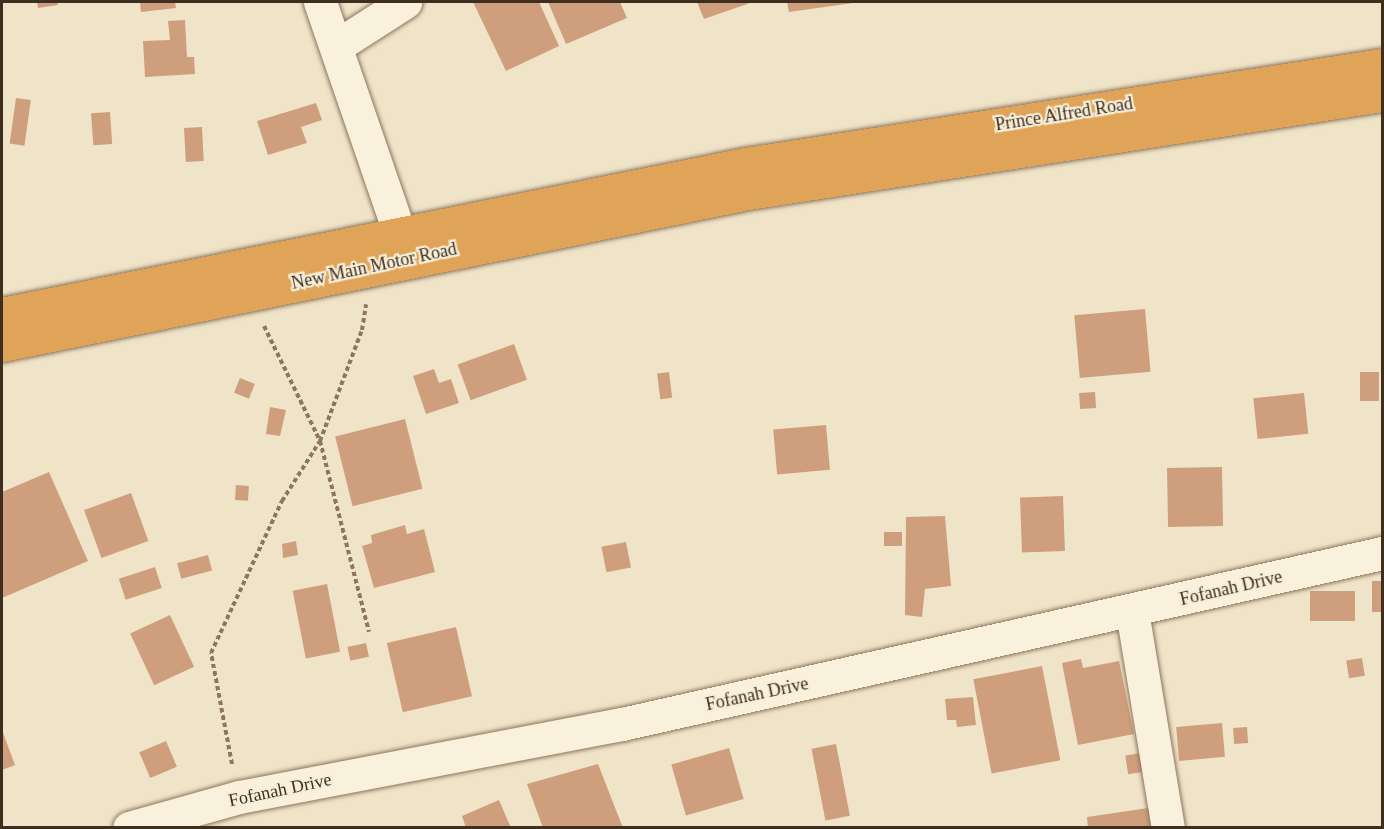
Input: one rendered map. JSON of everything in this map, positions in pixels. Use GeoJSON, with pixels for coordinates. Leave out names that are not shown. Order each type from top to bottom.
{"type":"FeatureCollection","features":[{"type":"Feature","properties":{"kind":"highway","name":"Prince Alfred Road"},"geometry":{"type":"LineString","coordinates":[[747,178],[1383,65]]}},
{"type":"Feature","properties":{"kind":"highway","name":"Prince Alfred Road"},"geometry":{"type":"LineString","coordinates":[[747,178],[1383,95]]}},
{"type":"Feature","properties":{"kind":"highway","name":"New Main Motor Road"},"geometry":{"type":"LineString","coordinates":[[2,314],[399,232],[747,178]]}},
{"type":"Feature","properties":{"kind":"highway","name":"New Main Motor Road"},"geometry":{"type":"LineString","coordinates":[[2,345],[372,266],[747,178]]}},
{"type":"Feature","properties":{"kind":"street"},"geometry":{"type":"LineString","coordinates":[[320,2],[338,45],[399,232]]}},
{"type":"Feature","properties":{"kind":"street"},"geometry":{"type":"LineString","coordinates":[[338,45],[405,2]]}},
{"type":"Feature","properties":{"kind":"street","name":"Fofanah Drive"},"geometry":{"type":"LineString","coordinates":[[129,828],[239,797],[622,724],[1383,553]]}},
{"type":"Feature","properties":{"kind":"street"},"geometry":{"type":"LineString","coordinates":[[1132,611],[1168,828]]}},
{"type":"Feature","properties":{"kind":"path"},"geometry":{"type":"LineString","coordinates":[[239,797],[211,653],[282,501],[320,441],[362,330],[372,266]]}},
{"type":"Feature","properties":{"kind":"path"},"geometry":{"type":"LineString","coordinates":[[248,293],[320,441],[369,632]]}},
{"type":"Feature","properties":{"kind":"building"},"geometry":{"type":"Polygon","coordinates":[[[37,2],[57,2],[58,5],[38,8],[37,2]]]}},
{"type":"Feature","properties":{"kind":"building"},"geometry":{"type":"Polygon","coordinates":[[[140,2],[175,2],[176,8],[141,12],[140,2]]]}},
{"type":"Feature","properties":{"kind":"building"},"geometry":{"type":"Polygon","coordinates":[[[473,2],[539,2],[559,46],[506,71],[473,2]]]}},
{"type":"Feature","properties":{"kind":"building"},"geometry":{"type":"Polygon","coordinates":[[[548,2],[620,2],[627,18],[566,44],[548,2]]]}},
{"type":"Feature","properties":{"kind":"building"},"geometry":{"type":"Polygon","coordinates":[[[697,2],[753,2],[704,19],[697,2]]]}},
{"type":"Feature","properties":{"kind":"building"},"geometry":{"type":"Polygon","coordinates":[[[787,2],[852,2],[853,3],[789,12],[787,2]]]}},
{"type":"Feature","properties":{"kind":"building"},"geometry":{"type":"Polygon","coordinates":[[[185,20],[187,57],[194,57],[195,74],[145,77],[143,41],[170,40],[168,21],[185,20]]]}},
{"type":"Feature","properties":{"kind":"building"},"geometry":{"type":"Polygon","coordinates":[[[16,98],[31,100],[24,146],[10,144],[16,98]]]}},
{"type":"Feature","properties":{"kind":"building"},"geometry":{"type":"Polygon","coordinates":[[[316,103],[322,120],[301,127],[307,143],[268,155],[257,121],[316,103]]]}},
{"type":"Feature","properties":{"kind":"building"},"geometry":{"type":"Polygon","coordinates":[[[110,112],[112,144],[93,145],[91,113],[110,112]]]}},
{"type":"Feature","properties":{"kind":"building"},"geometry":{"type":"Polygon","coordinates":[[[202,127],[204,161],[186,162],[184,128],[202,127]]]}},
{"type":"Feature","properties":{"kind":"building"},"geometry":{"type":"Polygon","coordinates":[[[1145,309],[1150,372],[1080,378],[1074,315],[1145,309]]]}},
{"type":"Feature","properties":{"kind":"building"},"geometry":{"type":"Polygon","coordinates":[[[514,344],[527,380],[471,400],[458,365],[514,344]]]}},
{"type":"Feature","properties":{"kind":"building"},"geometry":{"type":"Polygon","coordinates":[[[434,369],[439,383],[451,379],[459,403],[426,414],[413,376],[434,369]]]}},
{"type":"Feature","properties":{"kind":"building"},"geometry":{"type":"Polygon","coordinates":[[[669,372],[672,398],[660,399],[657,373],[669,372]]]}},
{"type":"Feature","properties":{"kind":"building"},"geometry":{"type":"Polygon","coordinates":[[[1360,372],[1379,372],[1379,401],[1360,401],[1360,372]]]}},
{"type":"Feature","properties":{"kind":"building"},"geometry":{"type":"Polygon","coordinates":[[[240,378],[255,384],[249,399],[234,393],[240,378]]]}},
{"type":"Feature","properties":{"kind":"building"},"geometry":{"type":"Polygon","coordinates":[[[1095,392],[1096,408],[1080,409],[1079,393],[1095,392]]]}},
{"type":"Feature","properties":{"kind":"building"},"geometry":{"type":"Polygon","coordinates":[[[1304,393],[1308,434],[1258,439],[1253,398],[1304,393]]]}},
{"type":"Feature","properties":{"kind":"building"},"geometry":{"type":"Polygon","coordinates":[[[270,407],[286,410],[280,436],[266,434],[270,407]]]}},
{"type":"Feature","properties":{"kind":"building"},"geometry":{"type":"Polygon","coordinates":[[[405,419],[422,489],[353,506],[335,436],[405,419]]]}},
{"type":"Feature","properties":{"kind":"building"},"geometry":{"type":"Polygon","coordinates":[[[826,425],[830,470],[777,474],[773,430],[826,425]]]}},
{"type":"Feature","properties":{"kind":"building"},"geometry":{"type":"Polygon","coordinates":[[[1222,467],[1223,526],[1168,527],[1167,468],[1222,467]]]}},
{"type":"Feature","properties":{"kind":"building"},"geometry":{"type":"Polygon","coordinates":[[[49,472],[88,561],[2,598],[2,492],[49,472]]]}},
{"type":"Feature","properties":{"kind":"building"},"geometry":{"type":"Polygon","coordinates":[[[236,485],[249,486],[248,501],[235,500],[236,485]]]}},
{"type":"Feature","properties":{"kind":"building"},"geometry":{"type":"Polygon","coordinates":[[[131,493],[148,541],[101,558],[84,510],[131,493]]]}},
{"type":"Feature","properties":{"kind":"building"},"geometry":{"type":"Polygon","coordinates":[[[1063,496],[1065,551],[1022,552],[1020,498],[1063,496]]]}},
{"type":"Feature","properties":{"kind":"building"},"geometry":{"type":"Polygon","coordinates":[[[945,516],[951,586],[925,589],[922,617],[905,615],[906,517],[945,516]]]}},
{"type":"Feature","properties":{"kind":"building"},"geometry":{"type":"Polygon","coordinates":[[[405,525],[407,534],[424,529],[435,572],[374,588],[362,546],[372,543],[371,535],[405,525]]]}},
{"type":"Feature","properties":{"kind":"building"},"geometry":{"type":"Polygon","coordinates":[[[884,532],[902,532],[902,546],[884,546],[884,532]]]}},
{"type":"Feature","properties":{"kind":"building"},"geometry":{"type":"Polygon","coordinates":[[[296,541],[298,555],[283,558],[282,544],[296,541]]]}},
{"type":"Feature","properties":{"kind":"building"},"geometry":{"type":"Polygon","coordinates":[[[626,542],[631,568],[606,572],[601,547],[626,542]]]}},
{"type":"Feature","properties":{"kind":"building"},"geometry":{"type":"Polygon","coordinates":[[[208,555],[212,570],[181,579],[177,563],[208,555]]]}},
{"type":"Feature","properties":{"kind":"building"},"geometry":{"type":"Polygon","coordinates":[[[155,567],[162,588],[126,600],[119,579],[155,567]]]}},
{"type":"Feature","properties":{"kind":"building"},"geometry":{"type":"Polygon","coordinates":[[[1372,581],[1382,581],[1382,612],[1372,612],[1372,581]]]}},
{"type":"Feature","properties":{"kind":"building"},"geometry":{"type":"Polygon","coordinates":[[[327,584],[340,652],[306,658],[293,591],[327,584]]]}},
{"type":"Feature","properties":{"kind":"building"},"geometry":{"type":"Polygon","coordinates":[[[1310,591],[1355,591],[1355,621],[1310,621],[1310,591]]]}},
{"type":"Feature","properties":{"kind":"building"},"geometry":{"type":"Polygon","coordinates":[[[170,615],[194,667],[154,685],[130,634],[170,615]]]}},
{"type":"Feature","properties":{"kind":"building"},"geometry":{"type":"Polygon","coordinates":[[[456,627],[472,696],[403,712],[387,643],[456,627]]]}},
{"type":"Feature","properties":{"kind":"building"},"geometry":{"type":"Polygon","coordinates":[[[366,643],[369,657],[350,661],[347,647],[366,643]]]}},
{"type":"Feature","properties":{"kind":"building"},"geometry":{"type":"Polygon","coordinates":[[[1362,658],[1365,676],[1349,678],[1346,661],[1362,658]]]}},
{"type":"Feature","properties":{"kind":"building"},"geometry":{"type":"Polygon","coordinates":[[[1081,659],[1083,668],[1119,661],[1134,734],[1078,745],[1062,663],[1081,659]]]}},
{"type":"Feature","properties":{"kind":"building"},"geometry":{"type":"Polygon","coordinates":[[[1042,666],[1060,760],[992,774],[973,679],[1042,666]]]}},
{"type":"Feature","properties":{"kind":"building"},"geometry":{"type":"Polygon","coordinates":[[[973,697],[976,725],[957,727],[956,720],[947,720],[945,699],[973,697]]]}},
{"type":"Feature","properties":{"kind":"building"},"geometry":{"type":"Polygon","coordinates":[[[1222,723],[1225,757],[1179,761],[1176,727],[1222,723]]]}},
{"type":"Feature","properties":{"kind":"building"},"geometry":{"type":"Polygon","coordinates":[[[1247,727],[1248,743],[1234,744],[1233,728],[1247,727]]]}},
{"type":"Feature","properties":{"kind":"building"},"geometry":{"type":"Polygon","coordinates":[[[2,730],[15,765],[2,770],[2,730]]]}},
{"type":"Feature","properties":{"kind":"building"},"geometry":{"type":"Polygon","coordinates":[[[166,741],[177,767],[150,778],[139,752],[166,741]]]}},
{"type":"Feature","properties":{"kind":"building"},"geometry":{"type":"Polygon","coordinates":[[[836,744],[850,816],[825,820],[811,749],[836,744]]]}},
{"type":"Feature","properties":{"kind":"building"},"geometry":{"type":"Polygon","coordinates":[[[729,748],[744,799],[686,815],[671,765],[729,748]]]}},
{"type":"Feature","properties":{"kind":"building"},"geometry":{"type":"Polygon","coordinates":[[[1141,753],[1144,772],[1128,774],[1125,756],[1141,753]]]}},
{"type":"Feature","properties":{"kind":"building"},"geometry":{"type":"Polygon","coordinates":[[[598,764],[623,828],[543,828],[527,784],[598,764]]]}},
{"type":"Feature","properties":{"kind":"building"},"geometry":{"type":"Polygon","coordinates":[[[499,800],[511,828],[466,828],[462,816],[499,800]]]}},
{"type":"Feature","properties":{"kind":"building"},"geometry":{"type":"Polygon","coordinates":[[[1155,807],[1159,828],[1088,828],[1087,817],[1155,807]]]}}]}
